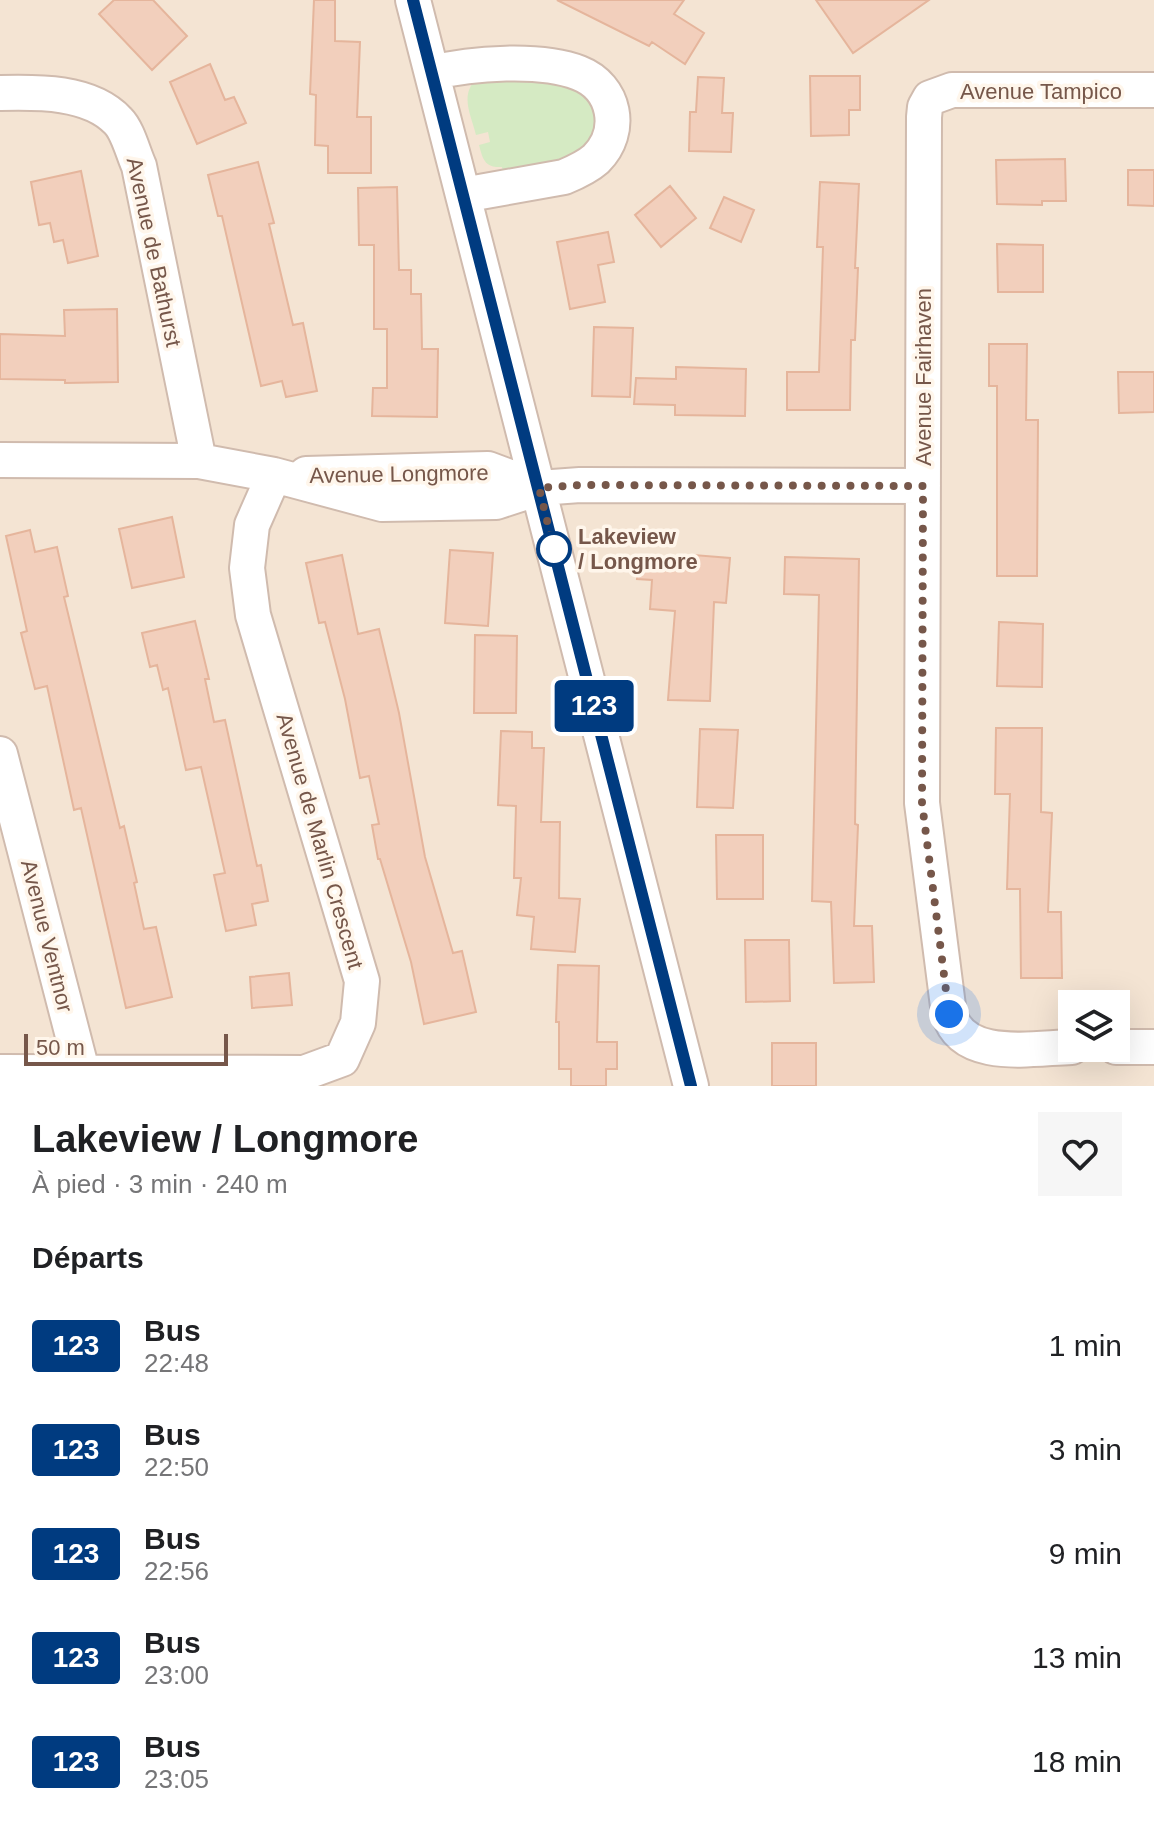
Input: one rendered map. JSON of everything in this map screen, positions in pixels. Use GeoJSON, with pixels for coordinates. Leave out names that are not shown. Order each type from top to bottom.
{"type":"FeatureCollection","features":[{"type":"Feature","properties":{"kind":"street"},"geometry":{"type":"LineString","coordinates":[[413,0],[691,1086]]}},
{"type":"Feature","properties":{"kind":"street"},"geometry":{"type":"LineString","coordinates":[[432,73],[472,65],[561,68],[588,77],[599,86],[613,111],[610,138],[603,151],[580,170],[556,178],[463,195]]}},
{"type":"Feature","properties":{"kind":"street","name":"Avenue Tampico"},"geometry":{"type":"LineString","coordinates":[[930,98],[952,90],[1154,90]]}},
{"type":"Feature","properties":{"kind":"street","name":"Avenue de Bathurst"},"geometry":{"type":"LineString","coordinates":[[0,93],[42,92],[90,103],[119,121],[139,166],[199,461]]}},
{"type":"Feature","properties":{"kind":"street","name":"Avenue Fairhaven"},"geometry":{"type":"LineString","coordinates":[[930,98],[924,117],[922,803],[949,1014],[952,1026],[960,1036],[980,1046],[1058,1047]]}},
{"type":"Feature","properties":{"kind":"street","name":"Avenue Longmore"},"geometry":{"type":"LineString","coordinates":[[0,460],[199,461],[274,475],[382,504],[496,502],[539,488],[580,485],[923,486]]}},
{"type":"Feature","properties":{"kind":"street","name":"Avenue de Marlin Crescent"},"geometry":{"type":"LineString","coordinates":[[0,1072],[304,1073],[342,1059],[358,1023],[362,981],[253,615],[247,568],[252,525],[274,475]]}},
{"type":"Feature","properties":{"kind":"street","name":"Avenue Ventnor"},"geometry":{"type":"LineString","coordinates":[[1,758],[82,1071]]}},
{"type":"Feature","properties":{"kind":"street"},"geometry":{"type":"LineString","coordinates":[[1130,1047],[1154,1047]]}},
{"type":"Feature","properties":{"kind":"shaded area"},"geometry":{"type":"Polygon","coordinates":[[[0,0],[1154,0],[1154,1086],[0,1086],[0,0]]]}},
{"type":"Feature","properties":{"kind":"green space"},"geometry":{"type":"Polygon","coordinates":[[[479,76],[562,81],[583,90],[598,112],[596,136],[578,159],[503,173],[502,167],[492,166],[484,159],[479,145],[490,142],[488,132],[476,135],[469,111],[469,90],[479,76]]]}},
{"type":"Feature","properties":{"kind":"building"},"geometry":{"type":"Polygon","coordinates":[[[114,0],[153,0],[187,36],[152,70],[99,14],[114,0]]]}},
{"type":"Feature","properties":{"kind":"building"},"geometry":{"type":"Polygon","coordinates":[[[314,0],[335,0],[335,41],[360,42],[357,117],[371,117],[371,173],[328,173],[328,146],[315,145],[316,95],[310,94],[314,0]]]}},
{"type":"Feature","properties":{"kind":"building"},"geometry":{"type":"Polygon","coordinates":[[[557,0],[684,0],[674,14],[704,33],[685,64],[652,42],[649,46],[557,0]]]}},
{"type":"Feature","properties":{"kind":"building"},"geometry":{"type":"Polygon","coordinates":[[[816,0],[929,0],[853,53],[816,0]]]}},
{"type":"Feature","properties":{"kind":"building"},"geometry":{"type":"Polygon","coordinates":[[[210,64],[225,100],[234,97],[246,123],[197,144],[170,82],[210,64]]]}},
{"type":"Feature","properties":{"kind":"building"},"geometry":{"type":"Polygon","coordinates":[[[810,76],[860,76],[860,110],[849,110],[849,135],[811,136],[810,76]]]}},
{"type":"Feature","properties":{"kind":"building"},"geometry":{"type":"Polygon","coordinates":[[[698,77],[724,78],[722,113],[733,113],[731,152],[689,151],[690,112],[696,112],[698,77]]]}},
{"type":"Feature","properties":{"kind":"building"},"geometry":{"type":"Polygon","coordinates":[[[1065,159],[1066,201],[1042,201],[1042,205],[997,204],[996,160],[1065,159]]]}},
{"type":"Feature","properties":{"kind":"building"},"geometry":{"type":"Polygon","coordinates":[[[258,162],[274,223],[269,224],[293,325],[303,323],[317,391],[286,397],[282,381],[261,386],[222,216],[218,216],[208,175],[258,162]]]}},
{"type":"Feature","properties":{"kind":"building"},"geometry":{"type":"Polygon","coordinates":[[[1128,170],[1154,170],[1154,206],[1128,205],[1128,170]]]}},
{"type":"Feature","properties":{"kind":"building"},"geometry":{"type":"Polygon","coordinates":[[[81,171],[98,256],[68,263],[63,240],[54,242],[50,223],[39,225],[31,182],[81,171]]]}},
{"type":"Feature","properties":{"kind":"building"},"geometry":{"type":"Polygon","coordinates":[[[820,182],[859,184],[850,410],[787,410],[787,372],[819,372],[823,247],[817,247],[820,182]]]}},
{"type":"Feature","properties":{"kind":"building"},"geometry":{"type":"Polygon","coordinates":[[[670,186],[696,218],[661,247],[635,215],[670,186]]]}},
{"type":"Feature","properties":{"kind":"building"},"geometry":{"type":"Polygon","coordinates":[[[397,187],[399,270],[411,270],[411,294],[421,294],[422,349],[438,349],[437,417],[372,416],[373,388],[387,388],[387,329],[374,329],[374,245],[359,245],[358,188],[397,187]]]}},
{"type":"Feature","properties":{"kind":"building"},"geometry":{"type":"Polygon","coordinates":[[[724,197],[754,210],[741,242],[710,228],[724,197]]]}},
{"type":"Feature","properties":{"kind":"building"},"geometry":{"type":"Polygon","coordinates":[[[608,232],[614,262],[598,265],[605,302],[570,309],[557,242],[608,232]]]}},
{"type":"Feature","properties":{"kind":"building"},"geometry":{"type":"Polygon","coordinates":[[[997,244],[1043,245],[1043,292],[998,292],[997,244]]]}},
{"type":"Feature","properties":{"kind":"building"},"geometry":{"type":"Polygon","coordinates":[[[117,309],[118,382],[0,379],[0,334],[65,336],[64,310],[117,309]]]}},
{"type":"Feature","properties":{"kind":"building"},"geometry":{"type":"Polygon","coordinates":[[[594,327],[633,328],[630,397],[592,396],[594,327]]]}},
{"type":"Feature","properties":{"kind":"building"},"geometry":{"type":"Polygon","coordinates":[[[989,344],[1027,344],[1026,420],[1038,420],[1037,576],[997,576],[997,386],[989,386],[989,344]]]}},
{"type":"Feature","properties":{"kind":"building"},"geometry":{"type":"Polygon","coordinates":[[[676,367],[746,369],[745,416],[675,415],[675,405],[634,404],[636,378],[676,379],[676,367]]]}},
{"type":"Feature","properties":{"kind":"building"},"geometry":{"type":"Polygon","coordinates":[[[1118,372],[1154,372],[1154,412],[1119,413],[1118,372]]]}},
{"type":"Feature","properties":{"kind":"building"},"geometry":{"type":"Polygon","coordinates":[[[172,517],[184,577],[132,588],[119,529],[172,517]]]}},
{"type":"Feature","properties":{"kind":"building"},"geometry":{"type":"Polygon","coordinates":[[[30,530],[35,552],[57,547],[68,596],[64,597],[120,828],[124,826],[144,929],[156,927],[172,997],[126,1008],[81,808],[74,810],[47,686],[35,689],[21,633],[27,631],[6,536],[30,530]]]}},
{"type":"Feature","properties":{"kind":"building"},"geometry":{"type":"Polygon","coordinates":[[[450,550],[493,553],[488,626],[445,623],[450,550]]]}},
{"type":"Feature","properties":{"kind":"building"},"geometry":{"type":"Polygon","coordinates":[[[342,555],[358,634],[379,629],[399,713],[425,857],[453,953],[462,951],[476,1012],[424,1024],[411,962],[378,859],[372,825],[379,824],[369,776],[360,778],[345,699],[325,622],[319,623],[306,563],[342,555]]]}},
{"type":"Feature","properties":{"kind":"building"},"geometry":{"type":"Polygon","coordinates":[[[639,555],[694,560],[694,555],[730,558],[726,603],[714,602],[710,701],[668,700],[675,611],[650,609],[652,580],[637,579],[639,555]]]}},
{"type":"Feature","properties":{"kind":"building"},"geometry":{"type":"Polygon","coordinates":[[[785,557],[859,559],[855,824],[858,825],[854,926],[872,926],[874,982],[834,983],[831,902],[812,901],[819,595],[784,594],[785,557]]]}},
{"type":"Feature","properties":{"kind":"building"},"geometry":{"type":"Polygon","coordinates":[[[195,621],[209,679],[205,679],[214,722],[225,720],[257,866],[261,865],[268,901],[252,904],[256,925],[226,931],[214,875],[225,873],[201,767],[186,770],[168,688],[163,690],[157,665],[150,667],[142,633],[195,621]]]}},
{"type":"Feature","properties":{"kind":"building"},"geometry":{"type":"Polygon","coordinates":[[[999,622],[1043,624],[1042,687],[997,686],[999,622]]]}},
{"type":"Feature","properties":{"kind":"building"},"geometry":{"type":"Polygon","coordinates":[[[475,635],[517,636],[516,713],[474,713],[475,635]]]}},
{"type":"Feature","properties":{"kind":"building"},"geometry":{"type":"Polygon","coordinates":[[[996,728],[1042,728],[1041,812],[1052,813],[1048,912],[1061,912],[1062,978],[1021,978],[1020,889],[1007,889],[1010,794],[995,794],[996,728]]]}},
{"type":"Feature","properties":{"kind":"building"},"geometry":{"type":"Polygon","coordinates":[[[700,729],[738,730],[733,808],[697,807],[700,729]]]}},
{"type":"Feature","properties":{"kind":"building"},"geometry":{"type":"Polygon","coordinates":[[[501,731],[532,732],[532,748],[544,748],[541,822],[560,822],[559,898],[580,899],[575,952],[531,949],[534,917],[517,915],[521,878],[514,878],[516,806],[498,805],[501,731]]]}},
{"type":"Feature","properties":{"kind":"building"},"geometry":{"type":"Polygon","coordinates":[[[716,835],[763,835],[763,899],[717,899],[716,835]]]}},
{"type":"Feature","properties":{"kind":"building"},"geometry":{"type":"Polygon","coordinates":[[[745,940],[789,940],[790,1001],[746,1002],[745,940]]]}},
{"type":"Feature","properties":{"kind":"building"},"geometry":{"type":"Polygon","coordinates":[[[558,965],[599,966],[597,1042],[617,1042],[617,1069],[606,1069],[606,1086],[571,1086],[571,1069],[559,1069],[559,1022],[556,1022],[558,965]]]}},
{"type":"Feature","properties":{"kind":"building"},"geometry":{"type":"Polygon","coordinates":[[[289,973],[292,1005],[252,1008],[250,977],[289,973]]]}},
{"type":"Feature","properties":{"kind":"building"},"geometry":{"type":"Polygon","coordinates":[[[772,1043],[816,1043],[816,1086],[772,1086],[772,1043]]]}},
{"type":"Feature","properties":{"kind":"bus line","name":"123"},"geometry":{"type":"LineString","coordinates":[[413,0],[691,1086]]}},
{"type":"Feature","properties":{"kind":"place","name":"Lakeview / Longmore"},"geometry":{"type":"Point","coordinates":[554,549]}},
{"type":"Feature","properties":{"kind":"route"},"geometry":{"type":"LineString","coordinates":[[554,549],[539,488],[580,485],[923,486],[922,803],[949,1014]]}}]}
